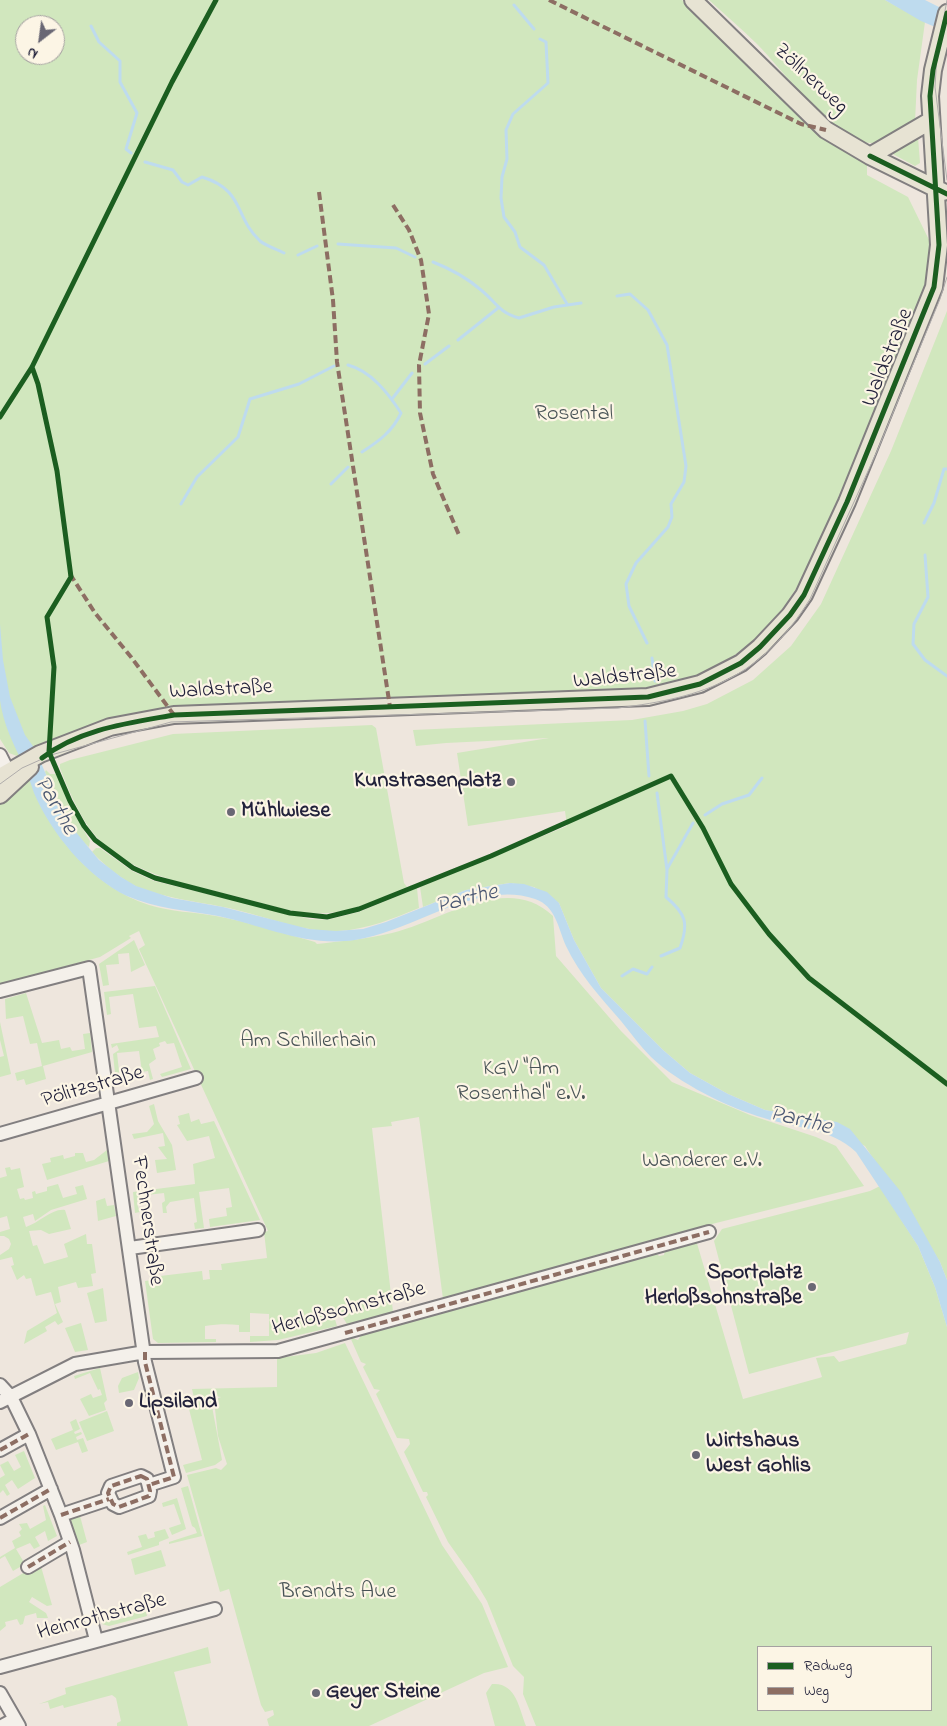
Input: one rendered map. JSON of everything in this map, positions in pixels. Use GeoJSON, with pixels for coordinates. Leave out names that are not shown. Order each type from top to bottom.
{"type":"FeatureCollection","features":[{"type":"Feature","properties":{"kind":"main road","name":"Zöllnerweg"},"geometry":{"type":"LineString","coordinates":[[693,0],[819,124],[870,156],[941,192]]}},
{"type":"Feature","properties":{"kind":"main road","name":"Waldstraße"},"geometry":{"type":"LineString","coordinates":[[0,795],[13,771],[44,755],[110,727],[174,715],[648,697],[700,684],[741,663],[776,632],[804,595],[882,418],[934,287],[939,245],[941,192],[930,122],[933,70],[947,13]]}},
{"type":"Feature","properties":{"kind":"main road"},"geometry":{"type":"LineString","coordinates":[[870,156],[930,122]]}},
{"type":"Feature","properties":{"kind":"street"},"geometry":{"type":"LineString","coordinates":[[0,755],[13,771]]}},
{"type":"Feature","properties":{"kind":"street","name":"Fechnerstraße"},"geometry":{"type":"LineString","coordinates":[[0,991],[89,968],[110,1104],[145,1362],[174,1477],[149,1486]]}},
{"type":"Feature","properties":{"kind":"street","name":"Pölitzstraße"},"geometry":{"type":"LineString","coordinates":[[0,1134],[196,1078]]}},
{"type":"Feature","properties":{"kind":"street"},"geometry":{"type":"LineString","coordinates":[[130,1248],[258,1230]]}},
{"type":"Feature","properties":{"kind":"street","name":"Herloßsohnstraße"},"geometry":{"type":"LineString","coordinates":[[5,1400],[75,1364],[145,1352],[278,1351],[709,1232]]}},
{"type":"Feature","properties":{"kind":"street"},"geometry":{"type":"LineString","coordinates":[[0,1385],[5,1400],[29,1434],[61,1515],[96,1640]]}},
{"type":"Feature","properties":{"kind":"street"},"geometry":{"type":"LineString","coordinates":[[0,1450],[29,1434]]}},
{"type":"Feature","properties":{"kind":"street"},"geometry":{"type":"LineString","coordinates":[[141,1476],[147,1479],[149,1486],[149,1496],[146,1499],[120,1507],[113,1504],[109,1499],[108,1493],[112,1486],[141,1476]]}},
{"type":"Feature","properties":{"kind":"street"},"geometry":{"type":"LineString","coordinates":[[0,1518],[51,1489]]}},
{"type":"Feature","properties":{"kind":"street"},"geometry":{"type":"LineString","coordinates":[[61,1515],[109,1499]]}},
{"type":"Feature","properties":{"kind":"street"},"geometry":{"type":"LineString","coordinates":[[28,1567],[70,1542]]}},
{"type":"Feature","properties":{"kind":"street","name":"Heinrothstraße"},"geometry":{"type":"LineString","coordinates":[[0,1667],[215,1609]]}},
{"type":"Feature","properties":{"kind":"street"},"geometry":{"type":"LineString","coordinates":[[0,1693],[17,1722],[2,1726]]}},
{"type":"Feature","properties":{"kind":"green space","name":"Rosental"},"geometry":{"type":"Polygon","coordinates":[[[0,0],[682,0],[800,118],[828,142],[867,164],[867,175],[908,197],[931,244],[926,285],[918,308],[867,434],[809,567],[783,610],[755,640],[720,666],[697,676],[647,688],[173,707],[108,718],[17,756],[9,753],[0,739],[0,0]]]}},
{"type":"Feature","properties":{"kind":"green space"},"geometry":{"type":"Polygon","coordinates":[[[709,0],[885,0],[925,22],[917,80],[915,122],[882,141],[871,143],[857,139],[826,118],[757,44],[709,0]]]}},
{"type":"Feature","properties":{"kind":"green space"},"geometry":{"type":"Polygon","coordinates":[[[918,137],[920,163],[915,166],[889,152],[918,137]]]}},
{"type":"Feature","properties":{"kind":"green space"},"geometry":{"type":"Polygon","coordinates":[[[947,311],[947,1280],[940,1262],[865,1146],[794,1115],[765,1110],[728,1094],[690,1073],[663,1050],[601,988],[574,940],[559,903],[534,887],[510,883],[466,890],[423,907],[420,887],[567,826],[565,811],[468,826],[457,753],[549,738],[416,746],[413,730],[632,720],[683,711],[707,704],[753,680],[791,646],[821,604],[891,451],[947,311]]]}},
{"type":"Feature","properties":{"kind":"green space"},"geometry":{"type":"Polygon","coordinates":[[[372,725],[376,728],[404,883],[407,887],[369,903],[338,912],[306,913],[283,909],[176,881],[135,865],[116,854],[100,840],[86,823],[60,768],[60,764],[70,760],[173,734],[372,725]]]}},
{"type":"Feature","properties":{"kind":"green space"},"geometry":{"type":"Polygon","coordinates":[[[46,770],[50,774],[57,774],[68,803],[90,841],[89,847],[81,840],[68,822],[53,792],[45,772],[46,770]]]}},
{"type":"Feature","properties":{"kind":"green space"},"geometry":{"type":"Polygon","coordinates":[[[25,778],[30,779],[48,819],[75,856],[109,885],[129,897],[157,907],[241,921],[317,944],[392,933],[474,904],[495,899],[515,898],[535,904],[553,916],[556,956],[621,1031],[672,1082],[750,1115],[816,1137],[836,1146],[864,1186],[708,1225],[443,1299],[419,1117],[391,1122],[392,1126],[372,1128],[393,1312],[347,1324],[340,1313],[334,1316],[337,1326],[278,1340],[250,1342],[250,1336],[269,1336],[269,1314],[250,1313],[250,1332],[239,1332],[239,1325],[210,1325],[205,1326],[205,1339],[216,1339],[216,1342],[158,1343],[153,1339],[145,1281],[160,1279],[160,1276],[202,1271],[203,1280],[210,1279],[209,1270],[222,1270],[221,1264],[267,1258],[264,1232],[268,1231],[139,949],[145,945],[139,931],[100,957],[0,984],[0,801],[25,778]]]}},
{"type":"Feature","properties":{"kind":"green space"},"geometry":{"type":"Polygon","coordinates":[[[96,848],[100,848],[132,871],[154,881],[310,919],[327,920],[359,912],[417,888],[419,908],[389,920],[360,928],[339,931],[310,929],[237,910],[169,897],[137,887],[119,876],[102,862],[92,852],[96,848]]]}},
{"type":"Feature","properties":{"kind":"green space"},"geometry":{"type":"Polygon","coordinates":[[[134,940],[145,965],[131,972],[129,953],[118,954],[119,964],[106,965],[109,985],[103,986],[99,964],[134,940]]]}},
{"type":"Feature","properties":{"kind":"green space"},"geometry":{"type":"Polygon","coordinates":[[[155,986],[191,1069],[162,1077],[160,1074],[182,1067],[174,1043],[167,1044],[165,1041],[159,1043],[160,1046],[153,1049],[156,1059],[149,1064],[153,1079],[150,1080],[148,1071],[142,1072],[139,1051],[117,1053],[120,1080],[124,1082],[116,1083],[113,1054],[119,1050],[117,1045],[112,1048],[111,1044],[159,1037],[156,1026],[139,1028],[133,994],[109,997],[111,1014],[107,1015],[104,992],[155,986]]]}},
{"type":"Feature","properties":{"kind":"green space"},"geometry":{"type":"Polygon","coordinates":[[[26,993],[42,1043],[59,1040],[61,1049],[70,1047],[72,1051],[85,1049],[83,1034],[90,1033],[92,1052],[43,1066],[46,1079],[26,1085],[24,1079],[17,1081],[15,1073],[42,1066],[37,1043],[30,1044],[23,1016],[6,1019],[5,999],[26,993]]]}},
{"type":"Feature","properties":{"kind":"green space"},"geometry":{"type":"Polygon","coordinates":[[[0,1022],[11,1074],[0,1077],[0,1057],[4,1056],[0,1040],[0,1022]]]}},
{"type":"Feature","properties":{"kind":"green space"},"geometry":{"type":"Polygon","coordinates":[[[154,1104],[158,1121],[172,1145],[176,1170],[157,1173],[155,1160],[167,1159],[158,1147],[165,1146],[163,1133],[134,1139],[132,1134],[147,1132],[154,1124],[149,1106],[154,1104]]]}},
{"type":"Feature","properties":{"kind":"green space"},"geometry":{"type":"Polygon","coordinates":[[[189,1113],[191,1122],[199,1119],[201,1124],[214,1121],[260,1220],[210,1227],[209,1219],[227,1216],[226,1208],[232,1207],[229,1188],[199,1192],[204,1228],[195,1229],[194,1223],[197,1222],[194,1198],[170,1202],[166,1207],[167,1213],[163,1213],[164,1193],[138,1196],[137,1204],[140,1212],[135,1213],[133,1192],[195,1184],[193,1164],[215,1158],[209,1136],[187,1141],[177,1125],[180,1124],[178,1116],[189,1113]]]}},
{"type":"Feature","properties":{"kind":"green space"},"geometry":{"type":"Polygon","coordinates":[[[107,1150],[109,1161],[47,1180],[42,1164],[51,1162],[50,1158],[63,1155],[64,1159],[75,1156],[75,1153],[83,1153],[86,1162],[94,1160],[107,1150]]]}},
{"type":"Feature","properties":{"kind":"green space"},"geometry":{"type":"Polygon","coordinates":[[[10,1167],[11,1170],[20,1168],[24,1187],[17,1189],[20,1199],[33,1198],[32,1192],[35,1191],[36,1194],[47,1191],[47,1187],[58,1184],[63,1198],[77,1194],[75,1187],[83,1185],[87,1199],[51,1210],[35,1221],[33,1214],[23,1217],[26,1227],[50,1213],[65,1210],[71,1229],[49,1234],[41,1230],[29,1231],[33,1246],[37,1245],[44,1264],[68,1257],[64,1244],[86,1234],[87,1244],[92,1244],[96,1273],[91,1274],[93,1286],[78,1288],[76,1282],[58,1287],[61,1302],[55,1304],[63,1322],[58,1325],[55,1321],[45,1327],[47,1331],[24,1344],[27,1331],[57,1313],[51,1292],[36,1296],[31,1278],[26,1279],[24,1275],[17,1280],[11,1266],[14,1265],[12,1257],[0,1260],[0,1255],[9,1249],[11,1244],[9,1239],[0,1236],[0,1232],[10,1229],[7,1216],[0,1218],[0,1178],[7,1176],[5,1168],[10,1167]]]}},
{"type":"Feature","properties":{"kind":"green space"},"geometry":{"type":"Polygon","coordinates":[[[880,1186],[918,1246],[935,1287],[947,1327],[947,1726],[536,1726],[523,1694],[524,1677],[513,1666],[487,1601],[448,1542],[426,1497],[428,1495],[427,1492],[423,1492],[404,1452],[410,1444],[409,1439],[397,1438],[376,1394],[380,1390],[374,1389],[363,1367],[366,1364],[361,1362],[350,1337],[358,1340],[362,1334],[655,1252],[659,1256],[664,1255],[665,1249],[696,1240],[743,1399],[822,1377],[816,1358],[834,1356],[839,1362],[906,1344],[909,1332],[749,1374],[714,1241],[722,1229],[870,1191],[880,1186]]]}},
{"type":"Feature","properties":{"kind":"green space"},"geometry":{"type":"Polygon","coordinates":[[[105,1198],[107,1206],[114,1205],[116,1216],[98,1221],[96,1201],[105,1198]]]}},
{"type":"Feature","properties":{"kind":"green space"},"geometry":{"type":"Polygon","coordinates":[[[103,1288],[107,1321],[95,1323],[87,1293],[103,1288]]]}},
{"type":"Feature","properties":{"kind":"green space"},"geometry":{"type":"Polygon","coordinates":[[[81,1323],[88,1350],[75,1352],[65,1328],[81,1323]]]}},
{"type":"Feature","properties":{"kind":"green space","name":"Brandts Aue"},"geometry":{"type":"Polygon","coordinates":[[[345,1343],[442,1545],[482,1604],[508,1667],[484,1673],[369,1726],[269,1726],[267,1719],[274,1715],[273,1710],[265,1712],[261,1705],[229,1589],[220,1592],[187,1475],[216,1468],[221,1470],[227,1464],[218,1436],[214,1400],[221,1397],[215,1396],[211,1401],[222,1460],[215,1465],[186,1473],[183,1465],[202,1460],[189,1409],[196,1407],[192,1389],[277,1387],[277,1358],[316,1353],[345,1343]]]}},
{"type":"Feature","properties":{"kind":"green space"},"geometry":{"type":"Polygon","coordinates":[[[100,1368],[107,1400],[104,1403],[106,1410],[89,1416],[80,1399],[91,1394],[93,1398],[102,1395],[100,1389],[98,1390],[90,1373],[75,1379],[74,1376],[100,1368]]]}},
{"type":"Feature","properties":{"kind":"green space"},"geometry":{"type":"Polygon","coordinates":[[[138,1372],[139,1378],[134,1390],[119,1393],[118,1386],[122,1378],[138,1372]]]}},
{"type":"Feature","properties":{"kind":"green space"},"geometry":{"type":"Polygon","coordinates":[[[107,1411],[114,1431],[87,1441],[79,1422],[107,1411]]]}},
{"type":"Feature","properties":{"kind":"green space"},"geometry":{"type":"Polygon","coordinates":[[[76,1419],[80,1429],[74,1432],[75,1434],[81,1432],[82,1434],[76,1437],[77,1440],[83,1438],[88,1451],[82,1453],[78,1442],[56,1450],[51,1439],[73,1430],[70,1422],[76,1419]]]}},
{"type":"Feature","properties":{"kind":"green space"},"geometry":{"type":"Polygon","coordinates":[[[24,1451],[35,1478],[18,1489],[12,1480],[5,1485],[10,1494],[7,1496],[3,1490],[0,1493],[0,1478],[5,1475],[0,1465],[8,1461],[14,1471],[21,1467],[15,1455],[24,1451]]]}},
{"type":"Feature","properties":{"kind":"green space"},"geometry":{"type":"Polygon","coordinates":[[[188,1486],[202,1536],[169,1544],[169,1542],[197,1533],[192,1526],[181,1488],[188,1486]]]}},
{"type":"Feature","properties":{"kind":"green space"},"geometry":{"type":"Polygon","coordinates":[[[177,1498],[186,1529],[172,1535],[169,1528],[181,1524],[174,1504],[163,1507],[162,1503],[177,1498]]]}},
{"type":"Feature","properties":{"kind":"green space"},"geometry":{"type":"Polygon","coordinates":[[[45,1505],[57,1536],[48,1541],[45,1531],[35,1537],[40,1546],[34,1549],[30,1543],[16,1549],[25,1564],[13,1571],[5,1556],[0,1559],[0,1557],[15,1548],[12,1541],[21,1536],[19,1532],[22,1529],[19,1524],[27,1523],[30,1529],[46,1520],[43,1506],[45,1505]]]}},
{"type":"Feature","properties":{"kind":"green space"},"geometry":{"type":"Polygon","coordinates":[[[90,1511],[91,1513],[80,1516],[87,1542],[79,1545],[70,1519],[79,1513],[90,1511]]]}},
{"type":"Feature","properties":{"kind":"green space"},"geometry":{"type":"Polygon","coordinates":[[[165,1529],[169,1538],[159,1542],[159,1545],[128,1555],[127,1552],[142,1547],[138,1536],[146,1534],[148,1539],[155,1537],[154,1532],[165,1529]]]}},
{"type":"Feature","properties":{"kind":"green space"},"geometry":{"type":"Polygon","coordinates":[[[161,1550],[166,1566],[135,1575],[131,1559],[161,1550]]]}},
{"type":"Feature","properties":{"kind":"green space"},"geometry":{"type":"Polygon","coordinates":[[[40,1563],[52,1605],[47,1606],[32,1597],[29,1602],[46,1613],[48,1618],[37,1618],[36,1613],[25,1616],[23,1624],[20,1625],[17,1619],[5,1622],[6,1626],[0,1631],[0,1587],[40,1563]]]}},
{"type":"Feature","properties":{"kind":"green space"},"geometry":{"type":"Polygon","coordinates":[[[142,1610],[146,1612],[147,1616],[109,1626],[102,1624],[99,1615],[103,1614],[106,1616],[108,1612],[110,1621],[133,1616],[132,1613],[142,1610]]]}},
{"type":"Feature","properties":{"kind":"green space"},"geometry":{"type":"Polygon","coordinates":[[[208,1647],[211,1663],[174,1672],[188,1726],[117,1726],[117,1723],[121,1721],[116,1698],[112,1695],[64,1708],[63,1705],[50,1709],[48,1702],[39,1704],[66,1694],[65,1688],[208,1647]]]}},
{"type":"Feature","properties":{"kind":"green space"},"geometry":{"type":"Polygon","coordinates":[[[492,1684],[500,1684],[511,1692],[518,1704],[526,1726],[495,1726],[486,1693],[492,1684]]]}},
{"type":"Feature","properties":{"kind":"water"},"geometry":{"type":"Polygon","coordinates":[[[885,0],[925,0],[947,11],[947,32],[921,21],[885,0]]]}},
{"type":"Feature","properties":{"kind":"water","name":"Parthe"},"geometry":{"type":"Polygon","coordinates":[[[0,624],[3,660],[10,697],[25,735],[35,749],[60,807],[75,831],[99,860],[121,877],[136,886],[172,898],[223,907],[309,929],[336,931],[363,929],[386,922],[466,890],[510,883],[524,884],[547,892],[559,903],[574,940],[601,988],[663,1050],[690,1073],[728,1094],[765,1110],[837,1122],[850,1129],[901,1192],[940,1262],[947,1280],[947,1327],[935,1287],[918,1246],[856,1152],[846,1144],[824,1133],[776,1122],[735,1108],[704,1094],[662,1067],[643,1048],[584,976],[566,946],[552,912],[542,902],[513,895],[490,896],[468,901],[377,935],[355,940],[320,941],[218,916],[149,904],[127,896],[98,878],[84,866],[50,823],[34,793],[9,734],[0,700],[0,624]]]}},
{"type":"Feature","properties":{"kind":"waterway"},"geometry":{"type":"LineString","coordinates":[[514,5],[534,29]]}},
{"type":"Feature","properties":{"kind":"waterway"},"geometry":{"type":"LineString","coordinates":[[91,26],[99,42],[120,61],[120,82],[137,113],[126,149],[131,153]]}},
{"type":"Feature","properties":{"kind":"waterway"},"geometry":{"type":"LineString","coordinates":[[540,39],[546,42],[548,83],[513,114],[506,130],[507,159],[502,177],[501,198],[504,217],[515,232],[520,247],[544,265],[567,304]]}},
{"type":"Feature","properties":{"kind":"waterway"},"geometry":{"type":"LineString","coordinates":[[145,162],[173,170],[182,182],[188,185],[202,177],[216,182],[226,189],[232,197],[246,223],[260,241],[284,253]]}},
{"type":"Feature","properties":{"kind":"waterway"},"geometry":{"type":"LineString","coordinates":[[338,244],[396,248],[415,257]]}},
{"type":"Feature","properties":{"kind":"waterway"},"geometry":{"type":"LineString","coordinates":[[298,255],[317,246]]}},
{"type":"Feature","properties":{"kind":"waterway"},"geometry":{"type":"LineString","coordinates":[[433,262],[464,277],[506,313],[519,318],[554,307],[581,303]]}},
{"type":"Feature","properties":{"kind":"waterway"},"geometry":{"type":"LineString","coordinates":[[617,296],[630,294],[648,310],[667,345],[686,466],[684,482],[671,504],[672,517],[668,527],[636,563],[626,584],[629,606],[647,643]]}},
{"type":"Feature","properties":{"kind":"waterway"},"geometry":{"type":"LineString","coordinates":[[458,340],[498,308]]}},
{"type":"Feature","properties":{"kind":"waterway"},"geometry":{"type":"LineString","coordinates":[[425,364],[449,346]]}},
{"type":"Feature","properties":{"kind":"waterway"},"geometry":{"type":"LineString","coordinates":[[348,365],[364,372],[378,384],[401,413],[394,426],[362,452]]}},
{"type":"Feature","properties":{"kind":"waterway"},"geometry":{"type":"LineString","coordinates":[[181,504],[197,477],[238,437],[250,399],[299,384],[334,366]]}},
{"type":"Feature","properties":{"kind":"waterway"},"geometry":{"type":"LineString","coordinates":[[392,399],[412,373]]}},
{"type":"Feature","properties":{"kind":"waterway"},"geometry":{"type":"LineString","coordinates":[[331,484],[348,467]]}},
{"type":"Feature","properties":{"kind":"waterway"},"geometry":{"type":"LineString","coordinates":[[924,523],[934,503],[944,469],[947,469]]}},
{"type":"Feature","properties":{"kind":"waterway"},"geometry":{"type":"LineString","coordinates":[[925,555],[928,597],[914,624],[913,644],[925,660],[947,676]]}},
{"type":"Feature","properties":{"kind":"waterway"},"geometry":{"type":"LineString","coordinates":[[652,658],[655,681]]}},
{"type":"Feature","properties":{"kind":"waterway"},"geometry":{"type":"LineString","coordinates":[[645,721],[649,776]]}},
{"type":"Feature","properties":{"kind":"waterway"},"geometry":{"type":"LineString","coordinates":[[705,815],[722,804],[749,795],[762,778]]}},
{"type":"Feature","properties":{"kind":"waterway"},"geometry":{"type":"LineString","coordinates":[[657,793],[667,870],[666,897],[682,914],[685,925],[680,948],[661,956]]}},
{"type":"Feature","properties":{"kind":"waterway"},"geometry":{"type":"LineString","coordinates":[[667,869],[693,823]]}},
{"type":"Feature","properties":{"kind":"waterway"},"geometry":{"type":"LineString","coordinates":[[622,976],[633,969],[647,974],[652,967]]}},
{"type":"Feature","properties":{"kind":"tram line"},"geometry":{"type":"LineString","coordinates":[[947,0],[937,54],[935,87],[947,180]]}},
{"type":"Feature","properties":{"kind":"tram line"},"geometry":{"type":"LineString","coordinates":[[0,784],[22,768],[51,755],[171,722],[618,708],[650,703],[705,690],[729,679],[751,665],[772,648],[791,626],[810,599],[878,449],[940,299],[947,277]]}},
{"type":"Feature","properties":{"kind":"marked path"},"geometry":{"type":"LineString","coordinates":[[549,0],[801,124],[826,130]]}},
{"type":"Feature","properties":{"kind":"marked path"},"geometry":{"type":"LineString","coordinates":[[319,192],[333,300],[337,362],[390,707]]}},
{"type":"Feature","properties":{"kind":"marked path"},"geometry":{"type":"LineString","coordinates":[[393,205],[409,230],[421,260],[429,314],[419,365],[420,413],[433,474],[459,535]]}},
{"type":"Feature","properties":{"kind":"marked path"},"geometry":{"type":"LineString","coordinates":[[70,574],[95,613],[131,657],[174,715]]}},
{"type":"Feature","properties":{"kind":"marked path"},"geometry":{"type":"LineString","coordinates":[[345,1333],[709,1232]]}},
{"type":"Feature","properties":{"kind":"marked path"},"geometry":{"type":"LineString","coordinates":[[145,1352],[145,1362],[174,1477],[149,1485]]}},
{"type":"Feature","properties":{"kind":"marked path"},"geometry":{"type":"LineString","coordinates":[[0,1450],[29,1434]]}},
{"type":"Feature","properties":{"kind":"marked path"},"geometry":{"type":"LineString","coordinates":[[141,1476],[147,1479],[150,1491],[149,1496],[119,1507],[113,1504],[108,1493],[111,1486],[141,1476]]}},
{"type":"Feature","properties":{"kind":"marked path"},"geometry":{"type":"LineString","coordinates":[[0,1518],[51,1489]]}},
{"type":"Feature","properties":{"kind":"marked path"},"geometry":{"type":"LineString","coordinates":[[61,1515],[109,1499]]}},
{"type":"Feature","properties":{"kind":"marked path"},"geometry":{"type":"LineString","coordinates":[[28,1567],[70,1542]]}},
{"type":"Feature","properties":{"kind":"cycle path"},"geometry":{"type":"LineString","coordinates":[[0,417],[32,367],[172,82],[216,0]]}},
{"type":"Feature","properties":{"kind":"cycle path"},"geometry":{"type":"LineString","coordinates":[[42,758],[56,748],[88,734],[122,724],[174,715],[648,697],[700,684],[741,663],[760,647],[790,615],[804,595],[847,502],[934,287],[939,245],[930,96],[933,70],[947,13]]}},
{"type":"Feature","properties":{"kind":"cycle path"},"geometry":{"type":"LineString","coordinates":[[870,156],[947,194]]}},
{"type":"Feature","properties":{"kind":"cycle path"},"geometry":{"type":"LineString","coordinates":[[32,367],[38,384],[57,471],[71,577],[47,617],[54,667],[49,752],[70,801],[84,826],[95,840],[133,868],[155,878],[290,913],[327,917],[359,909],[491,856],[671,776],[703,828],[731,884],[769,934],[809,978],[947,1084]]}},
{"type":"Feature","properties":{"kind":"place","name":"Kunstrasenplatz"},"geometry":{"type":"Point","coordinates":[511,782]}},
{"type":"Feature","properties":{"kind":"place","name":"Mühlwiese"},"geometry":{"type":"Point","coordinates":[231,812]}},
{"type":"Feature","properties":{"kind":"place","name":"Sportplatz Herloßsohnstraße"},"geometry":{"type":"Point","coordinates":[812,1287]}},
{"type":"Feature","properties":{"kind":"place","name":"Lipsiland"},"geometry":{"type":"Point","coordinates":[129,1403]}},
{"type":"Feature","properties":{"kind":"place","name":"Wirtshaus West Gohlis"},"geometry":{"type":"Point","coordinates":[696,1455]}},
{"type":"Feature","properties":{"kind":"place","name":"Geyer Steine"},"geometry":{"type":"Point","coordinates":[316,1693]}},
{"type":"Feature","properties":{"kind":"park label","name":"Am Schillerhain"},"geometry":{"type":"Point","coordinates":[308,1042]}},
{"type":"Feature","properties":{"kind":"park label","name":"KGV \"Am Rosenthal\" e.V."},"geometry":{"type":"Point","coordinates":[521,1082]}},
{"type":"Feature","properties":{"kind":"park label","name":"Wanderer e.V."},"geometry":{"type":"Point","coordinates":[702,1162]}}]}
